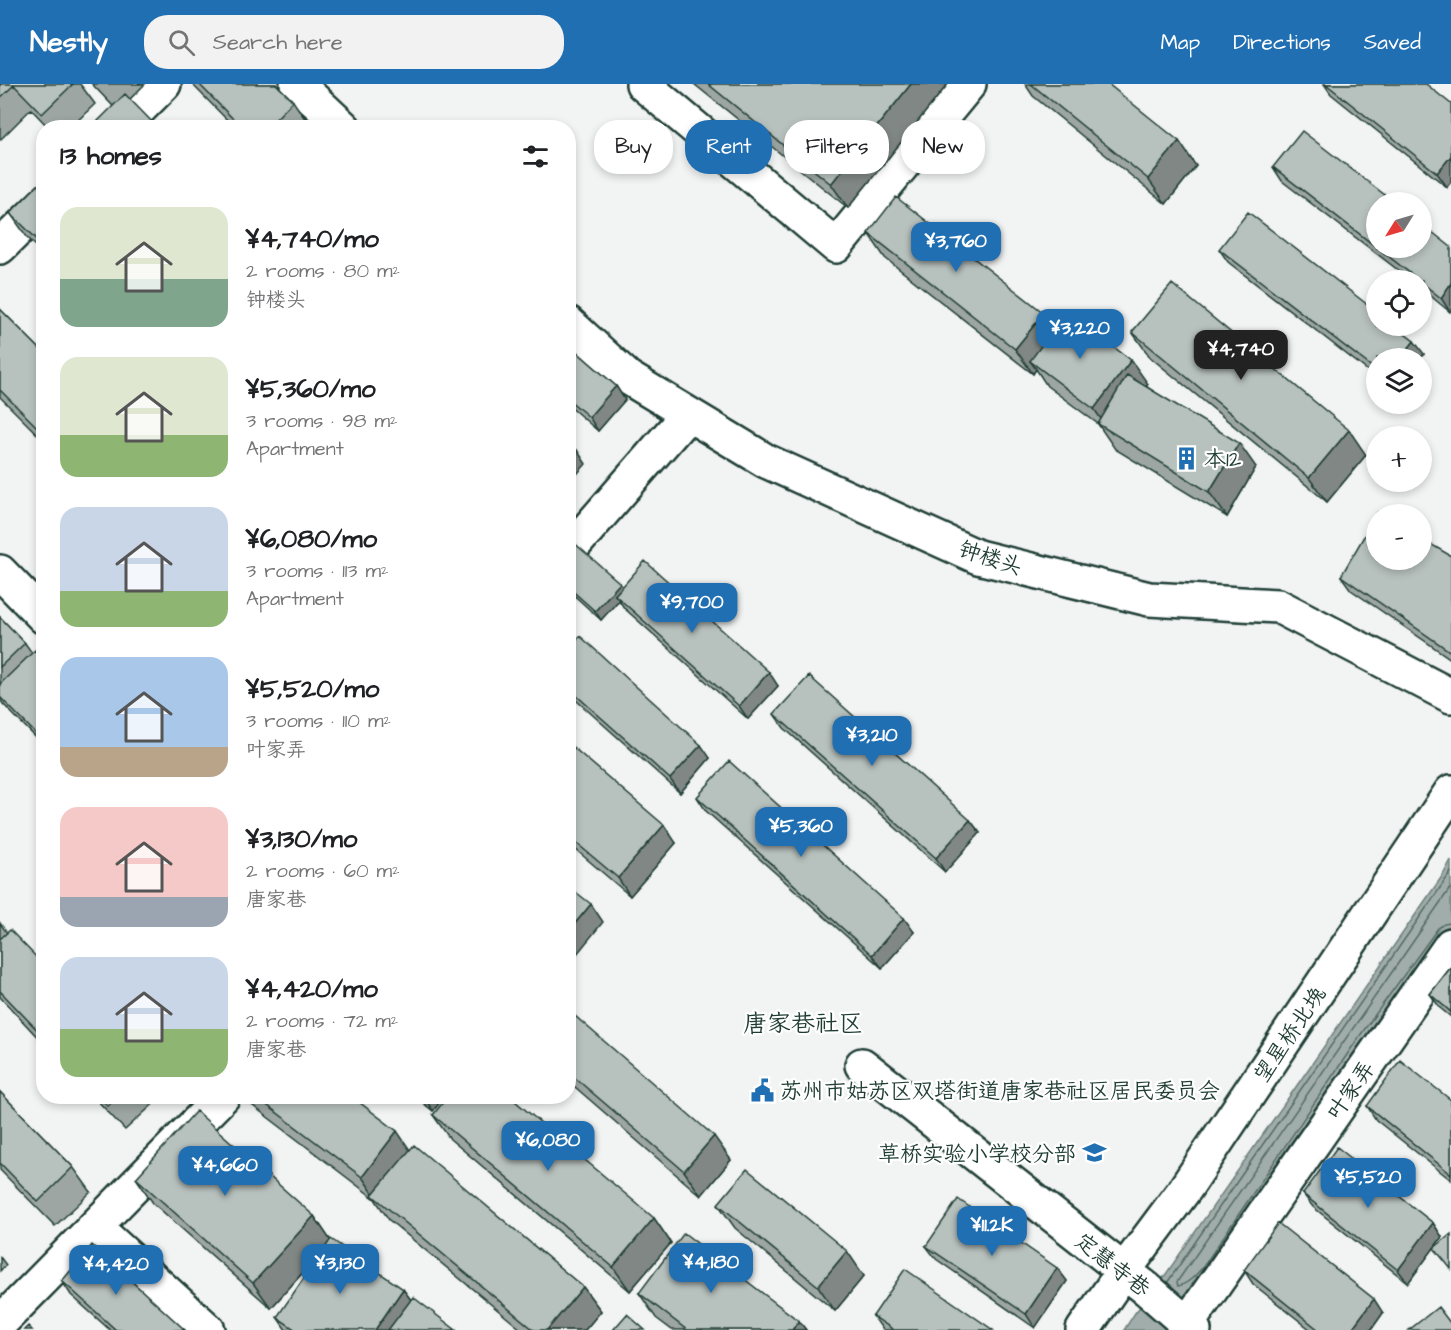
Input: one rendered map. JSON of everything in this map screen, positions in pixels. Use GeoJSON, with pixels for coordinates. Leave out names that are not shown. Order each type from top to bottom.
{"type":"FeatureCollection","features":[{"type":"Feature","properties":{"kind":"street"},"geometry":{"type":"LineString","coordinates":[[128,120],[164,84]]}},
{"type":"Feature","properties":{"kind":"street"},"geometry":{"type":"LineString","coordinates":[[297,84],[335,120]]}},
{"type":"Feature","properties":{"kind":"street"},"geometry":{"type":"LineString","coordinates":[[643,84],[836,246],[969,84]]}},
{"type":"Feature","properties":{"kind":"street"},"geometry":{"type":"LineString","coordinates":[[0,247],[36,212]]}},
{"type":"Feature","properties":{"kind":"street","name":"钟楼头"},"geometry":{"type":"LineString","coordinates":[[576,330],[627,377],[766,461],[978,557],[1149,599],[1278,606],[1451,696]]}},
{"type":"Feature","properties":{"kind":"street"},"geometry":{"type":"LineString","coordinates":[[576,543],[688,414]]}},
{"type":"Feature","properties":{"kind":"street"},"geometry":{"type":"LineString","coordinates":[[0,572],[36,609]]}},
{"type":"Feature","properties":{"kind":"street","name":"望星桥北堍"},"geometry":{"type":"LineString","coordinates":[[1083,1330],[1135,1281],[1185,1189],[1451,792]]}},
{"type":"Feature","properties":{"kind":"street","name":"叶家弄"},"geometry":{"type":"LineString","coordinates":[[1185,1325],[1451,945]]}},
{"type":"Feature","properties":{"kind":"street","name":"定慧寺巷"},"geometry":{"type":"LineString","coordinates":[[862,1065],[1135,1281],[1185,1325]]}},
{"type":"Feature","properties":{"kind":"street"},"geometry":{"type":"LineString","coordinates":[[0,1323],[215,1104]]}},
{"type":"Feature","properties":{"kind":"street"},"geometry":{"type":"LineString","coordinates":[[94,1227],[208,1330]]}},
{"type":"Feature","properties":{"kind":"water"},"geometry":{"type":"Polygon","coordinates":[[[1451,860],[1451,933],[1164,1330],[1124,1330],[1164,1277],[1443,875],[1451,860]]]}},
{"type":"Feature","properties":{"kind":"building"},"geometry":{"type":"Polygon","coordinates":[[[0,84],[73,84],[42,114],[14,85],[0,98],[0,84]]]}},
{"type":"Feature","properties":{"kind":"building"},"geometry":{"type":"Polygon","coordinates":[[[199,84],[276,84],[293,101],[275,120],[234,120],[199,84]]]}},
{"type":"Feature","properties":{"kind":"building"},"geometry":{"type":"Polygon","coordinates":[[[708,84],[911,84],[882,120],[784,120],[784,146],[772,136],[772,120],[752,120],[708,84]]]}},
{"type":"Feature","properties":{"kind":"building"},"geometry":{"type":"Polygon","coordinates":[[[1031,84],[1108,84],[1179,141],[1148,179],[1031,84]]]}},
{"type":"Feature","properties":{"kind":"building"},"geometry":{"type":"Polygon","coordinates":[[[1326,84],[1426,84],[1451,104],[1451,156],[1437,173],[1326,84]]]}},
{"type":"Feature","properties":{"kind":"building"},"geometry":{"type":"Polygon","coordinates":[[[125,94],[150,120],[99,120],[125,94]]]}},
{"type":"Feature","properties":{"kind":"building"},"geometry":{"type":"Polygon","coordinates":[[[1302,131],[1381,192],[1366,192],[1366,239],[1273,167],[1302,131]]]}},
{"type":"Feature","properties":{"kind":"building"},"geometry":{"type":"Polygon","coordinates":[[[819,174],[839,174],[831,184],[819,174]]]}},
{"type":"Feature","properties":{"kind":"building"},"geometry":{"type":"Polygon","coordinates":[[[36,187],[36,238],[10,213],[36,187]]]}},
{"type":"Feature","properties":{"kind":"building"},"geometry":{"type":"Polygon","coordinates":[[[896,197],[1044,313],[1015,349],[868,233],[896,197]]]}},
{"type":"Feature","properties":{"kind":"building"},"geometry":{"type":"Polygon","coordinates":[[[1248,212],[1366,303],[1366,336],[1407,336],[1414,341],[1409,348],[1366,348],[1366,363],[1219,249],[1248,212]]]}},
{"type":"Feature","properties":{"kind":"building"},"geometry":{"type":"Polygon","coordinates":[[[1432,232],[1451,247],[1451,283],[1441,298],[1432,291],[1432,270],[1406,270],[1391,258],[1432,258],[1432,232]]]}},
{"type":"Feature","properties":{"kind":"building"},"geometry":{"type":"Polygon","coordinates":[[[1172,284],[1349,430],[1309,478],[1132,332],[1172,284]]]}},
{"type":"Feature","properties":{"kind":"building"},"geometry":{"type":"Polygon","coordinates":[[[0,309],[36,345],[36,426],[0,390],[0,309]]]}},
{"type":"Feature","properties":{"kind":"building"},"geometry":{"type":"Polygon","coordinates":[[[1066,312],[1131,360],[1094,409],[1030,361],[1066,312]]]}},
{"type":"Feature","properties":{"kind":"building"},"geometry":{"type":"Polygon","coordinates":[[[576,351],[616,386],[589,417],[576,406],[576,351]]]}},
{"type":"Feature","properties":{"kind":"building","name":"本12"},"geometry":{"type":"Polygon","coordinates":[[[1127,375],[1239,443],[1209,492],[1098,424],[1127,375]]]}},
{"type":"Feature","properties":{"kind":"building"},"geometry":{"type":"Polygon","coordinates":[[[1366,533],[1366,570],[1432,570],[1432,545],[1451,556],[1451,652],[1341,576],[1366,533]]]}},
{"type":"Feature","properties":{"kind":"building"},"geometry":{"type":"Polygon","coordinates":[[[576,544],[620,583],[595,611],[576,594],[576,544]]]}},
{"type":"Feature","properties":{"kind":"building"},"geometry":{"type":"Polygon","coordinates":[[[645,561],[769,672],[739,706],[615,595],[645,561]]]}},
{"type":"Feature","properties":{"kind":"building"},"geometry":{"type":"Polygon","coordinates":[[[0,617],[25,643],[0,667],[0,617]]]}},
{"type":"Feature","properties":{"kind":"building"},"geometry":{"type":"Polygon","coordinates":[[[580,636],[701,745],[670,779],[576,695],[576,640],[580,636]]]}},
{"type":"Feature","properties":{"kind":"building"},"geometry":{"type":"Polygon","coordinates":[[[36,651],[36,734],[0,697],[0,684],[36,651]]]}},
{"type":"Feature","properties":{"kind":"building"},"geometry":{"type":"Polygon","coordinates":[[[809,676],[970,820],[936,858],[774,714],[809,676]]]}},
{"type":"Feature","properties":{"kind":"building"},"geometry":{"type":"Polygon","coordinates":[[[576,750],[664,825],[618,878],[576,843],[576,750]]]}},
{"type":"Feature","properties":{"kind":"building"},"geometry":{"type":"Polygon","coordinates":[[[729,761],[904,918],[872,955],[697,797],[729,761]]]}},
{"type":"Feature","properties":{"kind":"building"},"geometry":{"type":"Polygon","coordinates":[[[576,892],[591,904],[576,922],[576,892]]]}},
{"type":"Feature","properties":{"kind":"building"},"geometry":{"type":"Polygon","coordinates":[[[10,930],[36,957],[36,1029],[0,991],[0,939],[10,930]]]}},
{"type":"Feature","properties":{"kind":"building"},"geometry":{"type":"Polygon","coordinates":[[[1451,967],[1451,1012],[1430,994],[1451,967]]]}},
{"type":"Feature","properties":{"kind":"building"},"geometry":{"type":"Polygon","coordinates":[[[576,1017],[714,1136],[684,1171],[576,1079],[576,1017]]]}},
{"type":"Feature","properties":{"kind":"building"},"geometry":{"type":"Polygon","coordinates":[[[1400,1060],[1451,1100],[1451,1174],[1367,1106],[1400,1060]]]}},
{"type":"Feature","properties":{"kind":"building"},"geometry":{"type":"Polygon","coordinates":[[[0,1092],[73,1167],[38,1202],[0,1163],[0,1092]]]}},
{"type":"Feature","properties":{"kind":"building"},"geometry":{"type":"Polygon","coordinates":[[[266,1104],[362,1104],[397,1131],[362,1177],[266,1104]]]}},
{"type":"Feature","properties":{"kind":"building"},"geometry":{"type":"Polygon","coordinates":[[[442,1104],[519,1104],[654,1218],[613,1267],[433,1115],[442,1104]]]}},
{"type":"Feature","properties":{"kind":"building"},"geometry":{"type":"Polygon","coordinates":[[[196,1111],[314,1216],[253,1283],[136,1178],[196,1111]]]}},
{"type":"Feature","properties":{"kind":"building"},"geometry":{"type":"Polygon","coordinates":[[[414,1145],[583,1287],[547,1330],[534,1330],[372,1195],[414,1145]]]}},
{"type":"Feature","properties":{"kind":"building"},"geometry":{"type":"Polygon","coordinates":[[[1337,1147],[1433,1223],[1398,1270],[1303,1194],[1337,1147]]]}},
{"type":"Feature","properties":{"kind":"building"},"geometry":{"type":"Polygon","coordinates":[[[747,1169],[847,1251],[818,1286],[718,1204],[747,1169]]]}},
{"type":"Feature","properties":{"kind":"building"},"geometry":{"type":"Polygon","coordinates":[[[958,1199],[1057,1268],[1026,1314],[926,1246],[958,1199]]]}},
{"type":"Feature","properties":{"kind":"building"},"geometry":{"type":"Polygon","coordinates":[[[1278,1223],[1374,1299],[1351,1330],[1319,1330],[1244,1270],[1278,1223]]]}},
{"type":"Feature","properties":{"kind":"building"},"geometry":{"type":"Polygon","coordinates":[[[684,1233],[799,1321],[792,1330],[687,1330],[639,1293],[684,1233]]]}},
{"type":"Feature","properties":{"kind":"building"},"geometry":{"type":"Polygon","coordinates":[[[1451,1234],[1451,1269],[1434,1248],[1451,1234]]]}},
{"type":"Feature","properties":{"kind":"building"},"geometry":{"type":"Polygon","coordinates":[[[331,1239],[403,1289],[375,1330],[296,1330],[277,1317],[331,1239]]]}},
{"type":"Feature","properties":{"kind":"building"},"geometry":{"type":"Polygon","coordinates":[[[92,1245],[185,1330],[116,1330],[62,1281],[92,1245]]]}},
{"type":"Feature","properties":{"kind":"building"},"geometry":{"type":"Polygon","coordinates":[[[905,1269],[993,1330],[894,1330],[873,1316],[905,1269]]]}},
{"type":"Feature","properties":{"kind":"building"},"geometry":{"type":"Polygon","coordinates":[[[413,1297],[456,1330],[388,1330],[413,1297]]]}},
{"type":"Feature","properties":{"kind":"building"},"geometry":{"type":"Polygon","coordinates":[[[1438,1307],[1451,1324],[1451,1330],[1409,1330],[1438,1307]]]}},
{"type":"Feature","properties":{"kind":"building"},"geometry":{"type":"Polygon","coordinates":[[[627,1314],[645,1330],[613,1330],[627,1314]]]}},
{"type":"Feature","properties":{"kind":"place","name":"本12"},"geometry":{"type":"Point","coordinates":[1186,458]}},
{"type":"Feature","properties":{"kind":"place","name":"苏州市姑苏区双塔街道唐家巷社区居民委员会"},"geometry":{"type":"Point","coordinates":[762,1090]}},
{"type":"Feature","properties":{"kind":"place","name":"草桥实验小学校分部"},"geometry":{"type":"Point","coordinates":[1094,1153]}},
{"type":"Feature","properties":{"kind":"district","name":"唐家巷社区"},"geometry":{"type":"Point","coordinates":[803,1023]}}]}
